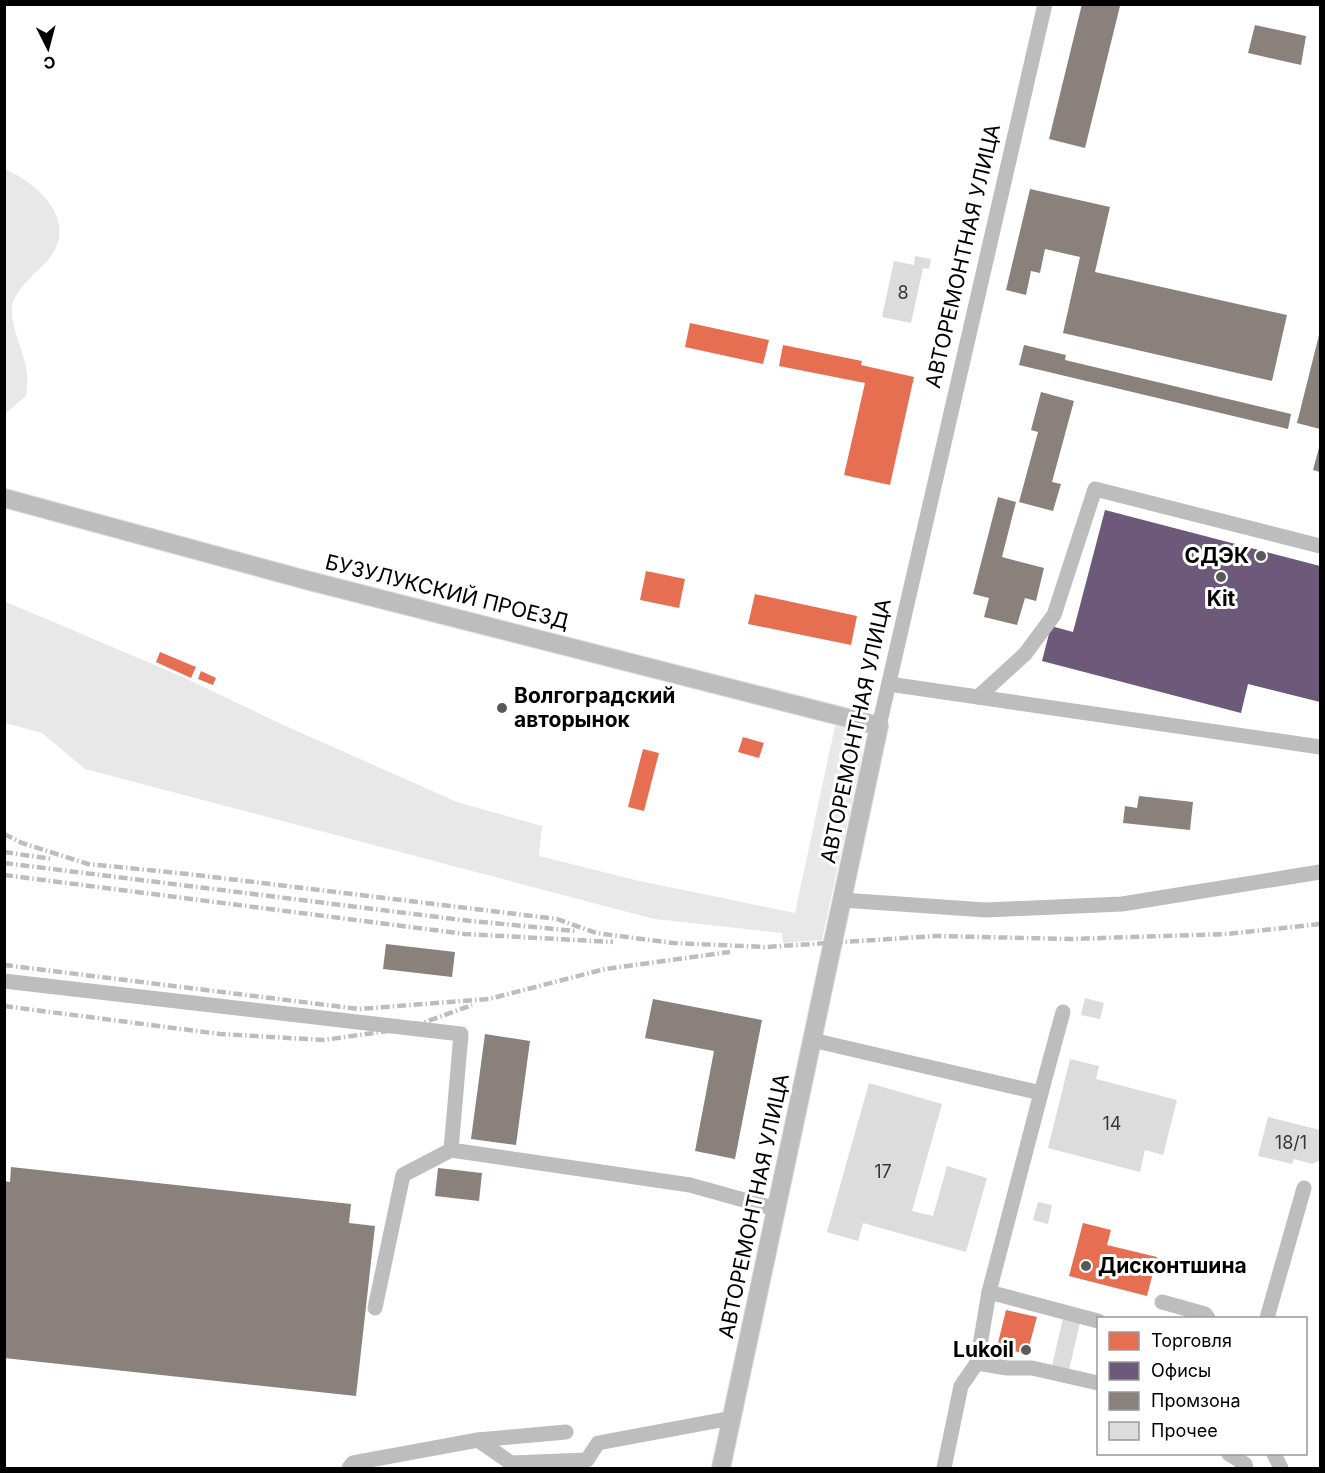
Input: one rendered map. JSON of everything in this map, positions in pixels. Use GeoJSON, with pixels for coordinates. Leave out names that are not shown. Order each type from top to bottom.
{"type":"FeatureCollection","features":[{"type":"Feature","properties":{"kind":"main road","name":"БУЗУЛУКСКИЙ ПРОЕЗД"},"geometry":{"type":"LineString","coordinates":[[4,498],[306,579],[879,726]]}},
{"type":"Feature","properties":{"kind":"main road","name":"АВТОРЕМОНТНАЯ УЛИЦА"},"geometry":{"type":"LineString","coordinates":[[721,1468],[879,726]]}},
{"type":"Feature","properties":{"kind":"street","name":"АВТОРЕМОНТНАЯ УЛИЦА"},"geometry":{"type":"LineString","coordinates":[[879,726],[1045,4]]}},
{"type":"Feature","properties":{"kind":"street"},"geometry":{"type":"LineString","coordinates":[[978,697],[1025,654],[1054,615],[1095,489],[1320,546]]}},
{"type":"Feature","properties":{"kind":"street"},"geometry":{"type":"LineString","coordinates":[[889,684],[1320,747]]}},
{"type":"Feature","properties":{"kind":"street"},"geometry":{"type":"LineString","coordinates":[[842,900],[986,909],[1122,904],[1320,872]]}},
{"type":"Feature","properties":{"kind":"street"},"geometry":{"type":"LineString","coordinates":[[4,981],[461,1035],[451,1150]]}},
{"type":"Feature","properties":{"kind":"street"},"geometry":{"type":"LineString","coordinates":[[944,1468],[962,1386],[976,1363],[989,1292],[1063,1012]]}},
{"type":"Feature","properties":{"kind":"street"},"geometry":{"type":"LineString","coordinates":[[812,1040],[1041,1093]]}},
{"type":"Feature","properties":{"kind":"street"},"geometry":{"type":"LineString","coordinates":[[375,1308],[403,1175],[451,1150],[690,1185],[776,1209]]}},
{"type":"Feature","properties":{"kind":"street"},"geometry":{"type":"LineString","coordinates":[[1267,1317],[1304,1188]]}},
{"type":"Feature","properties":{"kind":"street"},"geometry":{"type":"LineString","coordinates":[[989,1292],[1097,1321]]}},
{"type":"Feature","properties":{"kind":"street"},"geometry":{"type":"LineString","coordinates":[[1162,1302],[1205,1314],[1207,1317]]}},
{"type":"Feature","properties":{"kind":"street"},"geometry":{"type":"LineString","coordinates":[[976,1363],[1007,1368],[1032,1368],[1097,1383]]}},
{"type":"Feature","properties":{"kind":"street"},"geometry":{"type":"LineString","coordinates":[[478,1440],[511,1462],[587,1460],[598,1443],[732,1418]]}},
{"type":"Feature","properties":{"kind":"street"},"geometry":{"type":"LineString","coordinates":[[349,1468],[352,1463],[478,1440],[566,1432]]}},
{"type":"Feature","properties":{"kind":"street"},"geometry":{"type":"LineString","coordinates":[[1231,1455],[1245,1464],[1246,1468]]}},
{"type":"Feature","properties":{"kind":"shaded area"},"geometry":{"type":"Polygon","coordinates":[[[5,169],[31,184],[42,194],[57,218],[60,232],[57,246],[48,260],[24,285],[13,302],[12,318],[26,365],[27,385],[26,396],[5,414],[5,169]]]}},
{"type":"Feature","properties":{"kind":"shaded area"},"geometry":{"type":"Polygon","coordinates":[[[4,601],[183,677],[281,724],[457,802],[542,826],[539,856],[635,880],[795,913],[835,726],[846,728],[857,739],[862,755],[822,940],[783,943],[782,933],[654,919],[85,769],[42,733],[5,723],[4,601]]]}},
{"type":"Feature","properties":{"kind":"building: Торговля"},"geometry":{"type":"Polygon","coordinates":[[[690,323],[769,340],[763,364],[685,347],[690,323]]]}},
{"type":"Feature","properties":{"kind":"building: Торговля"},"geometry":{"type":"Polygon","coordinates":[[[783,345],[862,361],[861,365],[914,377],[890,485],[844,475],[865,383],[779,366],[783,345]]]}},
{"type":"Feature","properties":{"kind":"building: Торговля"},"geometry":{"type":"Polygon","coordinates":[[[646,571],[685,579],[679,608],[640,600],[646,571]]]}},
{"type":"Feature","properties":{"kind":"building: Торговля"},"geometry":{"type":"Polygon","coordinates":[[[755,594],[857,616],[851,645],[748,624],[755,594]]]}},
{"type":"Feature","properties":{"kind":"building: Торговля"},"geometry":{"type":"Polygon","coordinates":[[[160,652],[196,667],[191,678],[156,662],[160,652]]]}},
{"type":"Feature","properties":{"kind":"building: Торговля"},"geometry":{"type":"Polygon","coordinates":[[[201,671],[216,678],[213,685],[198,679],[201,671]]]}},
{"type":"Feature","properties":{"kind":"building: Торговля"},"geometry":{"type":"Polygon","coordinates":[[[743,737],[764,743],[759,758],[738,752],[743,737]]]}},
{"type":"Feature","properties":{"kind":"building: Торговля"},"geometry":{"type":"Polygon","coordinates":[[[643,749],[659,753],[644,811],[628,807],[643,749]]]}},
{"type":"Feature","properties":{"kind":"building: Торговля"},"geometry":{"type":"Polygon","coordinates":[[[1083,1223],[1111,1230],[1107,1245],[1157,1257],[1147,1296],[1069,1276],[1083,1223]]]}},
{"type":"Feature","properties":{"kind":"building: Торговля"},"geometry":{"type":"Polygon","coordinates":[[[1006,1310],[1037,1317],[1027,1354],[997,1347],[1006,1310]]]}},
{"type":"Feature","properties":{"kind":"building: Офисы"},"geometry":{"type":"Polygon","coordinates":[[[1105,510],[1320,566],[1320,702],[1248,684],[1241,713],[1042,661],[1051,626],[1073,632],[1105,510]]]}},
{"type":"Feature","properties":{"kind":"building: Промзона"},"geometry":{"type":"Polygon","coordinates":[[[1082,4],[1120,6],[1085,148],[1049,139],[1082,4]]]}},
{"type":"Feature","properties":{"kind":"building: Промзона"},"geometry":{"type":"Polygon","coordinates":[[[1255,25],[1306,36],[1301,65],[1248,53],[1255,25]]]}},
{"type":"Feature","properties":{"kind":"building: Промзона"},"geometry":{"type":"Polygon","coordinates":[[[1030,189],[1110,207],[1095,272],[1287,315],[1272,381],[1063,333],[1080,257],[1045,249],[1040,273],[1031,271],[1026,295],[1006,290],[1030,189]]]}},
{"type":"Feature","properties":{"kind":"building: Промзона"},"geometry":{"type":"Polygon","coordinates":[[[1320,331],[1320,429],[1297,423],[1320,331]]]}},
{"type":"Feature","properties":{"kind":"building: Промзона"},"geometry":{"type":"Polygon","coordinates":[[[1024,345],[1066,355],[1065,360],[1291,414],[1288,429],[1019,365],[1024,345]]]}},
{"type":"Feature","properties":{"kind":"building: Промзона"},"geometry":{"type":"Polygon","coordinates":[[[1041,392],[1074,401],[1052,482],[1061,484],[1053,511],[1019,502],[1038,432],[1031,430],[1041,392]]]}},
{"type":"Feature","properties":{"kind":"building: Промзона"},"geometry":{"type":"Polygon","coordinates":[[[1320,444],[1320,472],[1313,470],[1320,444]]]}},
{"type":"Feature","properties":{"kind":"building: Промзона"},"geometry":{"type":"Polygon","coordinates":[[[998,497],[1016,502],[1002,557],[1044,568],[1036,601],[1025,598],[1017,625],[984,617],[989,598],[973,594],[998,497]]]}},
{"type":"Feature","properties":{"kind":"building: Промзона"},"geometry":{"type":"Polygon","coordinates":[[[1139,796],[1193,802],[1190,830],[1123,823],[1125,806],[1137,808],[1139,796]]]}},
{"type":"Feature","properties":{"kind":"building: Промзона"},"geometry":{"type":"Polygon","coordinates":[[[386,944],[455,952],[452,977],[383,969],[386,944]]]}},
{"type":"Feature","properties":{"kind":"building: Промзона"},"geometry":{"type":"Polygon","coordinates":[[[653,999],[762,1020],[735,1159],[695,1151],[714,1051],[645,1038],[653,999]]]}},
{"type":"Feature","properties":{"kind":"building: Промзона"},"geometry":{"type":"Polygon","coordinates":[[[485,1034],[530,1041],[516,1145],[471,1139],[485,1034]]]}},
{"type":"Feature","properties":{"kind":"building: Промзона"},"geometry":{"type":"Polygon","coordinates":[[[11,1167],[351,1204],[349,1223],[375,1226],[356,1396],[4,1358],[4,1181],[10,1182],[11,1167]]]}},
{"type":"Feature","properties":{"kind":"building: Промзона"},"geometry":{"type":"Polygon","coordinates":[[[438,1168],[482,1173],[479,1201],[435,1196],[438,1168]]]}},
{"type":"Feature","properties":{"kind":"building: Прочее"},"geometry":{"type":"Polygon","coordinates":[[[915,256],[931,259],[929,269],[923,268],[911,323],[882,317],[894,261],[914,265],[915,256]]]}},
{"type":"Feature","properties":{"kind":"building: Прочее"},"geometry":{"type":"Polygon","coordinates":[[[1085,998],[1104,1003],[1100,1019],[1081,1015],[1085,998]]]}},
{"type":"Feature","properties":{"kind":"building: Прочее"},"geometry":{"type":"Polygon","coordinates":[[[1070,1059],[1099,1066],[1096,1079],[1177,1100],[1163,1155],[1145,1150],[1140,1172],[1048,1148],[1070,1059]]]}},
{"type":"Feature","properties":{"kind":"building: Прочее"},"geometry":{"type":"Polygon","coordinates":[[[869,1083],[942,1104],[912,1211],[933,1216],[947,1166],[987,1178],[966,1252],[863,1223],[858,1241],[827,1232],[869,1083]]]}},
{"type":"Feature","properties":{"kind":"building: Прочее"},"geometry":{"type":"Polygon","coordinates":[[[1268,1117],[1320,1130],[1320,1160],[1313,1164],[1294,1159],[1292,1164],[1258,1156],[1268,1117]]]}},
{"type":"Feature","properties":{"kind":"building: Прочее"},"geometry":{"type":"Polygon","coordinates":[[[1038,1202],[1052,1205],[1048,1224],[1033,1220],[1038,1202]]]}},
{"type":"Feature","properties":{"kind":"building: Прочее"},"geometry":{"type":"Polygon","coordinates":[[[1063,1318],[1080,1323],[1069,1370],[1052,1366],[1063,1318]]]}},
{"type":"Feature","properties":{"kind":"railway"},"geometry":{"type":"LineString","coordinates":[[4,834],[22,843],[88,864],[557,919],[596,933],[673,943],[766,947],[936,936],[1070,939],[1227,934],[1320,924]]}},
{"type":"Feature","properties":{"kind":"railway"},"geometry":{"type":"LineString","coordinates":[[4,852],[52,859]]}},
{"type":"Feature","properties":{"kind":"railway"},"geometry":{"type":"LineString","coordinates":[[4,863],[462,920],[575,931]]}},
{"type":"Feature","properties":{"kind":"railway"},"geometry":{"type":"LineString","coordinates":[[4,875],[465,934],[613,942]]}},
{"type":"Feature","properties":{"kind":"railway"},"geometry":{"type":"LineString","coordinates":[[4,965],[359,1009],[489,999],[605,969],[730,952]]}},
{"type":"Feature","properties":{"kind":"railway"},"geometry":{"type":"LineString","coordinates":[[4,1006],[220,1034],[324,1040],[409,1028],[472,1005]]}},
{"type":"Feature","properties":{"kind":"place","name":"СДЭК"},"geometry":{"type":"Point","coordinates":[1261,556]}},
{"type":"Feature","properties":{"kind":"place","name":"Kit"},"geometry":{"type":"Point","coordinates":[1221,577]}},
{"type":"Feature","properties":{"kind":"place","name":"Волгоградский авторынок"},"geometry":{"type":"Point","coordinates":[502,708]}},
{"type":"Feature","properties":{"kind":"place","name":"Дисконтшина"},"geometry":{"type":"Point","coordinates":[1086,1266]}},
{"type":"Feature","properties":{"kind":"place","name":"Lukoil"},"geometry":{"type":"Point","coordinates":[1026,1350]}}]}
